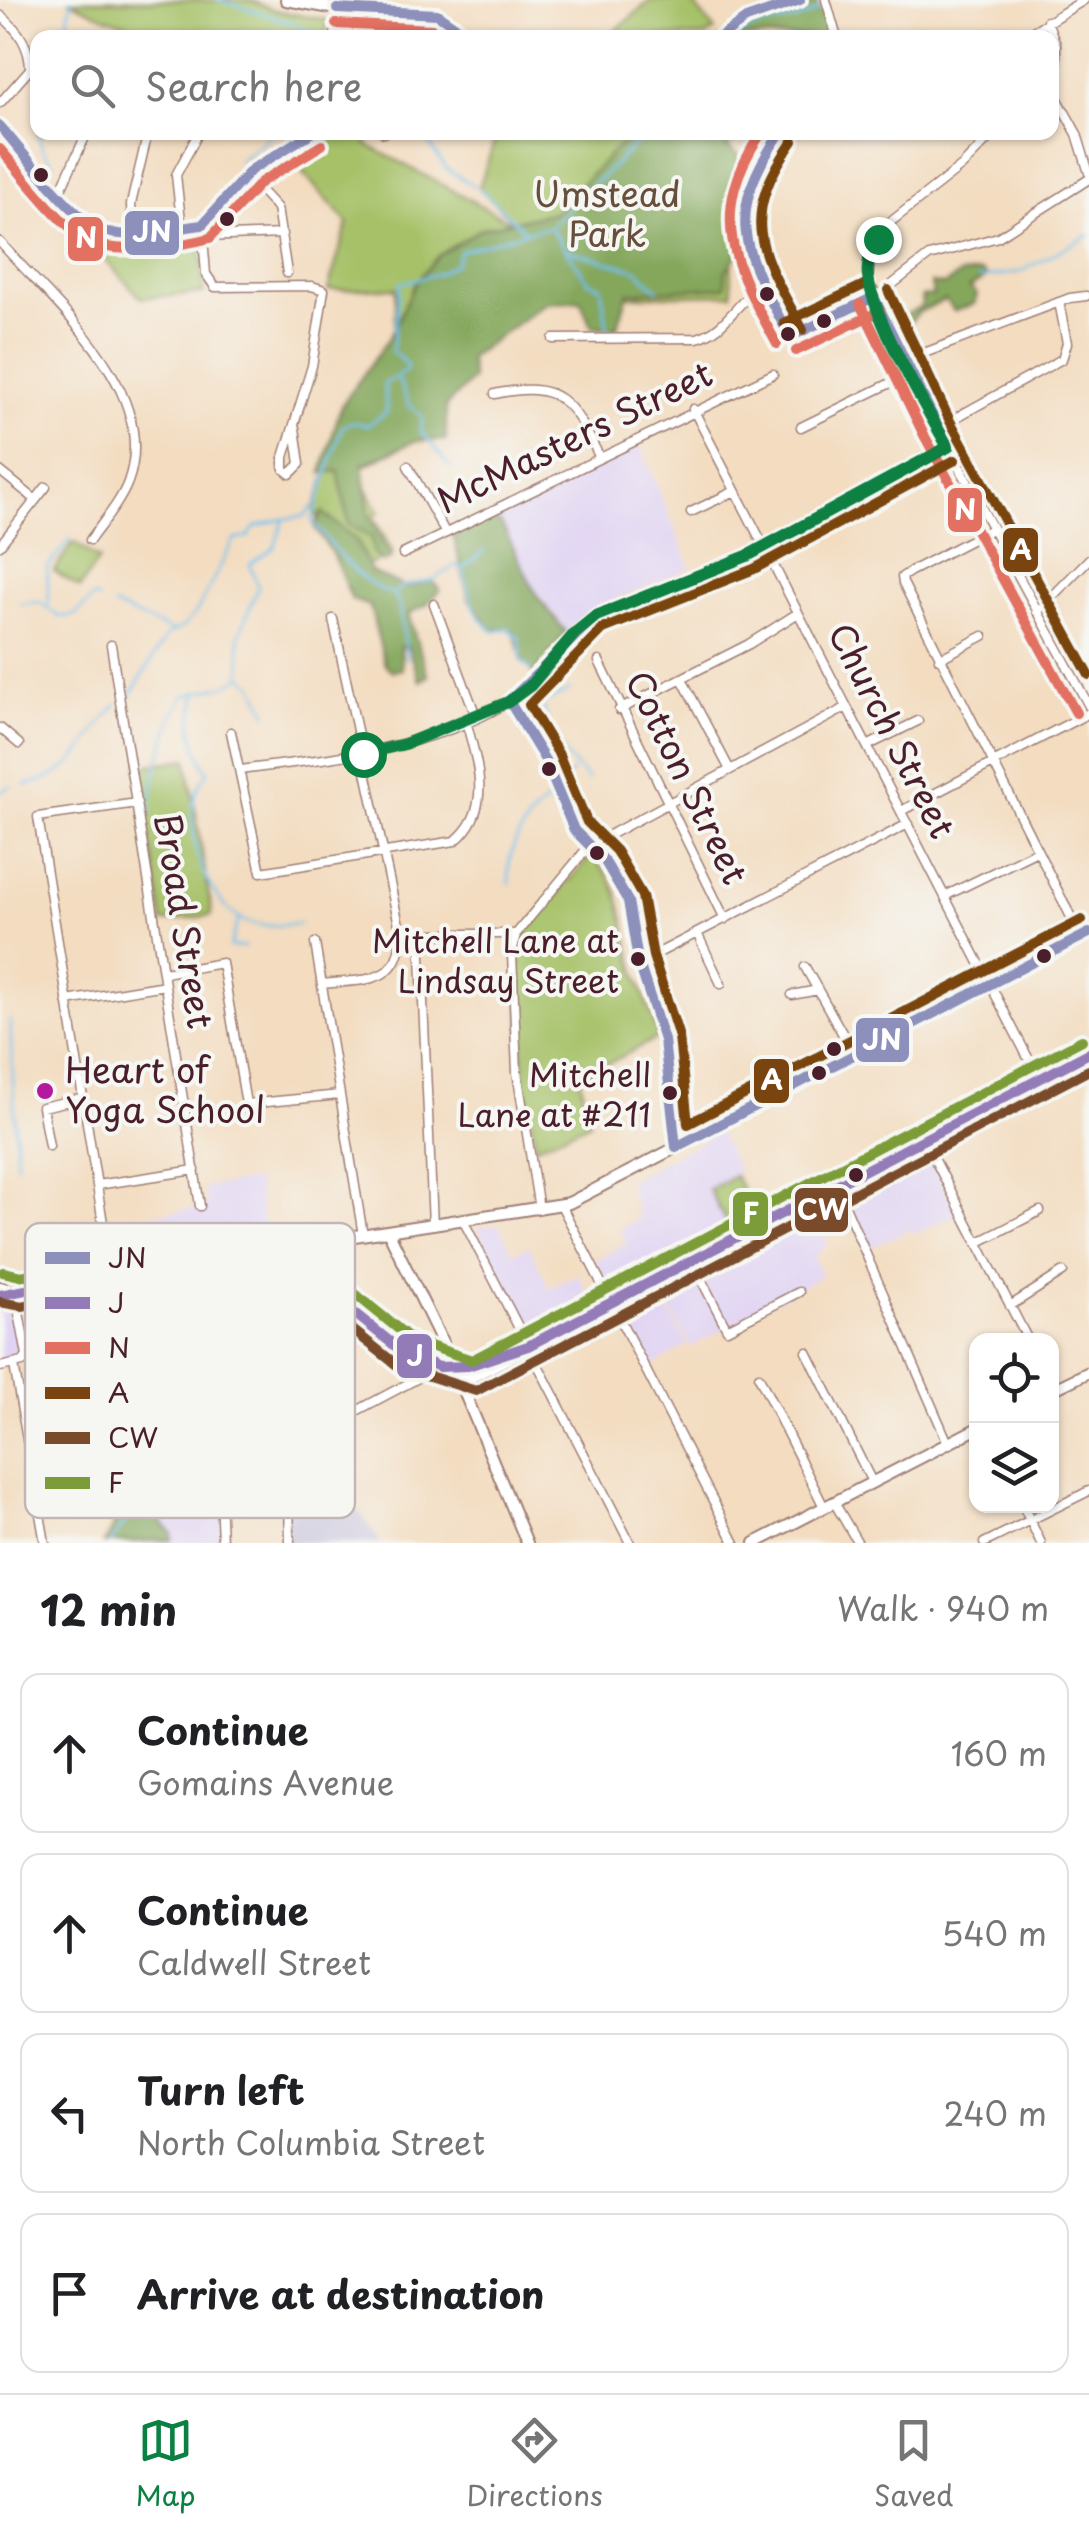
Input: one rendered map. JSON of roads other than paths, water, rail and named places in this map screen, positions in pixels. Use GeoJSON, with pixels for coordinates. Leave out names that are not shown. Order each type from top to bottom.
{"type":"FeatureCollection","features":[{"type":"Feature","properties":{"kind":"main road"},"geometry":{"type":"LineString","coordinates":[[355,1314],[405,1353],[455,1370],[528,1346],[1089,1053]]}},
{"type":"Feature","properties":{"kind":"main road"},"geometry":{"type":"LineString","coordinates":[[0,1295],[25,1288]]}},
{"type":"Feature","properties":{"kind":"street"},"geometry":{"type":"LineString","coordinates":[[286,0],[336,9],[436,14],[461,30]]}},
{"type":"Feature","properties":{"kind":"street"},"geometry":{"type":"LineString","coordinates":[[730,30],[746,19],[800,0]]}},
{"type":"Feature","properties":{"kind":"street"},"geometry":{"type":"LineString","coordinates":[[826,0],[835,30]]}},
{"type":"Feature","properties":{"kind":"street"},"geometry":{"type":"LineString","coordinates":[[1034,30],[1084,0]]}},
{"type":"Feature","properties":{"kind":"street"},"geometry":{"type":"LineString","coordinates":[[335,30],[336,9]]}},
{"type":"Feature","properties":{"kind":"street"},"geometry":{"type":"LineString","coordinates":[[0,15],[22,38],[30,55],[30,69],[0,103]]}},
{"type":"Feature","properties":{"kind":"street"},"geometry":{"type":"LineString","coordinates":[[1047,21],[1051,30]]}},
{"type":"Feature","properties":{"kind":"street"},"geometry":{"type":"LineString","coordinates":[[775,140],[746,182],[744,232],[790,338],[874,297],[929,256],[998,237],[1089,176],[1077,134],[1059,104]]}},
{"type":"Feature","properties":{"kind":"street"},"geometry":{"type":"LineString","coordinates":[[0,126],[58,194],[100,230],[132,233],[182,230],[202,224],[246,175],[301,140]]}},
{"type":"Feature","properties":{"kind":"street"},"geometry":{"type":"LineString","coordinates":[[58,194],[83,140]]}},
{"type":"Feature","properties":{"kind":"street"},"geometry":{"type":"LineString","coordinates":[[132,233],[132,204],[146,140]]}},
{"type":"Feature","properties":{"kind":"street"},"geometry":{"type":"LineString","coordinates":[[182,230],[176,175],[194,140]]}},
{"type":"Feature","properties":{"kind":"street"},"geometry":{"type":"LineString","coordinates":[[901,811],[1089,710],[909,374],[874,297],[868,266],[871,251],[888,224],[962,166],[987,140]]}},
{"type":"Feature","properties":{"kind":"street"},"geometry":{"type":"LineString","coordinates":[[246,175],[274,202],[286,273]]}},
{"type":"Feature","properties":{"kind":"street"},"geometry":{"type":"LineString","coordinates":[[202,224],[206,274],[220,290],[301,286],[324,290],[295,428],[284,457],[288,473],[296,471],[300,464],[295,428]]}},
{"type":"Feature","properties":{"kind":"street"},"geometry":{"type":"LineString","coordinates":[[204,237],[282,234]]}},
{"type":"Feature","properties":{"kind":"street"},"geometry":{"type":"LineString","coordinates":[[0,242],[105,362],[127,402],[136,440],[132,466],[123,492],[90,540]]}},
{"type":"Feature","properties":{"kind":"street"},"geometry":{"type":"LineString","coordinates":[[553,339],[698,338],[713,334],[743,296],[764,285]]}},
{"type":"Feature","properties":{"kind":"street"},"geometry":{"type":"LineString","coordinates":[[903,361],[1059,302],[1086,296]]}},
{"type":"Feature","properties":{"kind":"street"},"geometry":{"type":"LineString","coordinates":[[937,428],[1062,359],[1067,343],[1059,302]]}},
{"type":"Feature","properties":{"kind":"street","name":"McMasters Street"},"geometry":{"type":"LineString","coordinates":[[403,554],[692,409],[773,374]]}},
{"type":"Feature","properties":{"kind":"street"},"geometry":{"type":"LineString","coordinates":[[801,426],[909,374]]}},
{"type":"Feature","properties":{"kind":"street"},"geometry":{"type":"LineString","coordinates":[[494,394],[536,388],[567,401],[599,456]]}},
{"type":"Feature","properties":{"kind":"street","name":"Church Street"},"geometry":{"type":"LineString","coordinates":[[692,409],[1039,1079]]}},
{"type":"Feature","properties":{"kind":"street"},"geometry":{"type":"LineString","coordinates":[[240,770],[363,754],[466,721],[508,702],[530,686],[575,633],[596,616],[764,546],[948,447]]}},
{"type":"Feature","properties":{"kind":"street"},"geometry":{"type":"LineString","coordinates":[[408,466],[446,532]]}},
{"type":"Feature","properties":{"kind":"street"},"geometry":{"type":"LineString","coordinates":[[0,471],[36,500]]}},
{"type":"Feature","properties":{"kind":"street"},"geometry":{"type":"LineString","coordinates":[[0,545],[46,488]]}},
{"type":"Feature","properties":{"kind":"street"},"geometry":{"type":"LineString","coordinates":[[691,512],[735,491]]}},
{"type":"Feature","properties":{"kind":"street"},"geometry":{"type":"LineString","coordinates":[[355,1236],[561,1206],[1085,935],[938,659],[902,577],[992,529]]}},
{"type":"Feature","properties":{"kind":"street"},"geometry":{"type":"LineString","coordinates":[[1037,612],[1089,559]]}},
{"type":"Feature","properties":{"kind":"street"},"geometry":{"type":"LineString","coordinates":[[434,604],[476,716]]}},
{"type":"Feature","properties":{"kind":"street"},"geometry":{"type":"LineString","coordinates":[[619,710],[682,680],[798,613]]}},
{"type":"Feature","properties":{"kind":"street"},"geometry":{"type":"LineString","coordinates":[[322,984],[384,975],[396,962],[401,934],[333,619]]}},
{"type":"Feature","properties":{"kind":"street"},"geometry":{"type":"LineString","coordinates":[[938,659],[983,636]]}},
{"type":"Feature","properties":{"kind":"street","name":"Broad Street"},"geometry":{"type":"LineString","coordinates":[[110,644],[200,1206]]}},
{"type":"Feature","properties":{"kind":"street","name":"Cotton Street"},"geometry":{"type":"LineString","coordinates":[[599,661],[619,710],[725,918]]}},
{"type":"Feature","properties":{"kind":"street"},"geometry":{"type":"LineString","coordinates":[[682,680],[730,770]]}},
{"type":"Feature","properties":{"kind":"street"},"geometry":{"type":"LineString","coordinates":[[508,702],[545,760],[566,816],[614,873],[628,901],[638,963],[664,1040],[676,1147]]}},
{"type":"Feature","properties":{"kind":"street"},"geometry":{"type":"LineString","coordinates":[[539,1209],[516,1072],[512,954],[516,934],[589,846],[847,708]]}},
{"type":"Feature","properties":{"kind":"street"},"geometry":{"type":"LineString","coordinates":[[868,746],[918,720]]}},
{"type":"Feature","properties":{"kind":"street"},"geometry":{"type":"LineString","coordinates":[[231,732],[261,872],[455,841],[474,820],[480,786],[466,721]]}},
{"type":"Feature","properties":{"kind":"street"},"geometry":{"type":"LineString","coordinates":[[0,728],[19,744]]}},
{"type":"Feature","properties":{"kind":"street"},"geometry":{"type":"LineString","coordinates":[[103,1223],[38,817],[137,802]]}},
{"type":"Feature","properties":{"kind":"street"},"geometry":{"type":"LineString","coordinates":[[638,963],[908,824]]}},
{"type":"Feature","properties":{"kind":"street"},"geometry":{"type":"LineString","coordinates":[[945,896],[1037,850]]}},
{"type":"Feature","properties":{"kind":"street"},"geometry":{"type":"LineString","coordinates":[[697,933],[722,984]]}},
{"type":"Feature","properties":{"kind":"street"},"geometry":{"type":"LineString","coordinates":[[401,934],[516,934]]}},
{"type":"Feature","properties":{"kind":"street"},"geometry":{"type":"LineString","coordinates":[[420,934],[432,1224]]}},
{"type":"Feature","properties":{"kind":"street"},"geometry":{"type":"LineString","coordinates":[[316,943],[364,1235]]}},
{"type":"Feature","properties":{"kind":"street"},"geometry":{"type":"LineString","coordinates":[[164,973],[222,963],[246,1104],[340,1095]]}},
{"type":"Feature","properties":{"kind":"street"},"geometry":{"type":"LineString","coordinates":[[805,967],[854,1054]]}},
{"type":"Feature","properties":{"kind":"street"},"geometry":{"type":"LineString","coordinates":[[68,1001],[166,985]]}},
{"type":"Feature","properties":{"kind":"street"},"geometry":{"type":"LineString","coordinates":[[792,995],[818,990]]}},
{"type":"Feature","properties":{"kind":"street"},"geometry":{"type":"LineString","coordinates":[[49,1146],[42,1108],[83,1098]]}},
{"type":"Feature","properties":{"kind":"street"},"geometry":{"type":"LineString","coordinates":[[924,1139],[1024,1333]]}},
{"type":"Feature","properties":{"kind":"street"},"geometry":{"type":"LineString","coordinates":[[97,1185],[194,1170]]}},
{"type":"Feature","properties":{"kind":"street"},"geometry":{"type":"LineString","coordinates":[[836,1184],[948,1443]]}},
{"type":"Feature","properties":{"kind":"street"},"geometry":{"type":"LineString","coordinates":[[561,1206],[735,1543]]}},
{"type":"Feature","properties":{"kind":"street"},"geometry":{"type":"LineString","coordinates":[[978,1243],[1040,1211]]}},
{"type":"Feature","properties":{"kind":"street"},"geometry":{"type":"LineString","coordinates":[[464,1220],[630,1543]]}},
{"type":"Feature","properties":{"kind":"street"},"geometry":{"type":"LineString","coordinates":[[388,1231],[455,1370],[527,1543]]}},
{"type":"Feature","properties":{"kind":"street"},"geometry":{"type":"LineString","coordinates":[[691,1260],[727,1329],[799,1292]]}},
{"type":"Feature","properties":{"kind":"street"},"geometry":{"type":"LineString","coordinates":[[1010,1306],[1063,1272]]}},
{"type":"Feature","properties":{"kind":"street"},"geometry":{"type":"LineString","coordinates":[[0,1287],[16,1290],[25,1340]]}},
{"type":"Feature","properties":{"kind":"street"},"geometry":{"type":"LineString","coordinates":[[355,1328],[364,1321]]}},
{"type":"Feature","properties":{"kind":"street"},"geometry":{"type":"LineString","coordinates":[[807,1352],[872,1482]]}},
{"type":"Feature","properties":{"kind":"street"},"geometry":{"type":"LineString","coordinates":[[0,1367],[25,1358]]}},
{"type":"Feature","properties":{"kind":"street"},"geometry":{"type":"LineString","coordinates":[[14,1365],[25,1428]]}},
{"type":"Feature","properties":{"kind":"street"},"geometry":{"type":"LineString","coordinates":[[355,1409],[439,1367]]}},
{"type":"Feature","properties":{"kind":"street"},"geometry":{"type":"LineString","coordinates":[[1059,1385],[1089,1372]]}},
{"type":"Feature","properties":{"kind":"street"},"geometry":{"type":"LineString","coordinates":[[759,1377],[829,1505],[858,1543]]}},
{"type":"Feature","properties":{"kind":"street"},"geometry":{"type":"LineString","coordinates":[[755,1543],[969,1432]]}},
{"type":"Feature","properties":{"kind":"street"},"geometry":{"type":"LineString","coordinates":[[984,1543],[1089,1491]]}},
{"type":"Feature","properties":{"kind":"street"},"geometry":{"type":"LineString","coordinates":[[1026,1513],[1041,1543]]}},
{"type":"Feature","properties":{"kind":"street"},"geometry":{"type":"LineString","coordinates":[[41,1518],[45,1543]]}},
{"type":"Feature","properties":{"kind":"street"},"geometry":{"type":"LineString","coordinates":[[221,1518],[222,1543]]}},
{"type":"Feature","properties":{"kind":"street"},"geometry":{"type":"LineString","coordinates":[[289,1518],[290,1543]]}},
{"type":"Feature","properties":{"kind":"waterway"},"geometry":{"type":"LineString","coordinates":[[72,0],[68,17],[72,30]]}},
{"type":"Feature","properties":{"kind":"waterway"},"geometry":{"type":"LineString","coordinates":[[218,0],[306,30]]}},
{"type":"Feature","properties":{"kind":"waterway"},"geometry":{"type":"LineString","coordinates":[[749,30],[801,18],[820,7]]}},
{"type":"Feature","properties":{"kind":"waterway"},"geometry":{"type":"LineString","coordinates":[[40,140],[54,164]]}},
{"type":"Feature","properties":{"kind":"waterway"},"geometry":{"type":"LineString","coordinates":[[239,161],[265,140]]}},
{"type":"Feature","properties":{"kind":"waterway"},"geometry":{"type":"LineString","coordinates":[[433,140],[430,145],[446,168],[481,190],[526,232],[550,227],[640,140]]}},
{"type":"Feature","properties":{"kind":"waterway"},"geometry":{"type":"LineString","coordinates":[[49,201],[52,198]]}},
{"type":"Feature","properties":{"kind":"waterway"},"geometry":{"type":"LineString","coordinates":[[550,227],[588,281],[601,287],[608,333]]}},
{"type":"Feature","properties":{"kind":"waterway"},"geometry":{"type":"LineString","coordinates":[[526,232],[460,251],[456,263],[440,273],[400,283],[392,352],[406,363],[406,371],[384,384],[387,412],[368,425],[351,422],[342,427],[312,521],[359,575],[394,594],[403,586],[433,580],[456,565],[463,569],[477,613],[495,632],[508,628],[519,639],[521,661],[531,670]]}},
{"type":"Feature","properties":{"kind":"waterway"},"geometry":{"type":"LineString","coordinates":[[980,278],[1020,272],[1089,235]]}},
{"type":"Feature","properties":{"kind":"waterway"},"geometry":{"type":"LineString","coordinates":[[567,250],[637,270],[658,290]]}},
{"type":"Feature","properties":{"kind":"waterway"},"geometry":{"type":"LineString","coordinates":[[398,379],[409,405],[423,417],[421,431],[450,467]]}},
{"type":"Feature","properties":{"kind":"waterway"},"geometry":{"type":"LineString","coordinates":[[149,815],[155,774],[172,718],[184,696],[226,685],[242,676],[239,636],[258,587],[250,564],[274,548],[284,519],[305,516],[312,507]]}},
{"type":"Feature","properties":{"kind":"waterway"},"geometry":{"type":"LineString","coordinates":[[128,699],[167,635],[183,627],[197,611],[234,540],[248,537],[255,527],[282,519]]}},
{"type":"Feature","properties":{"kind":"waterway"},"geometry":{"type":"LineString","coordinates":[[49,603],[47,568],[70,539]]}},
{"type":"Feature","properties":{"kind":"waterway"},"geometry":{"type":"LineString","coordinates":[[463,569],[483,551]]}},
{"type":"Feature","properties":{"kind":"waterway"},"geometry":{"type":"LineString","coordinates":[[394,594],[400,607],[407,659]]}},
{"type":"Feature","properties":{"kind":"waterway"},"geometry":{"type":"LineString","coordinates":[[20,604],[40,602],[59,617],[75,615],[94,597],[99,600]]}},
{"type":"Feature","properties":{"kind":"waterway"},"geometry":{"type":"LineString","coordinates":[[114,606],[172,631]]}},
{"type":"Feature","properties":{"kind":"waterway"},"geometry":{"type":"LineString","coordinates":[[243,677],[253,684],[268,714]]}},
{"type":"Feature","properties":{"kind":"waterway"},"geometry":{"type":"LineString","coordinates":[[546,702],[570,690]]}},
{"type":"Feature","properties":{"kind":"waterway"},"geometry":{"type":"LineString","coordinates":[[198,691],[193,733],[208,773],[198,788],[193,828],[204,871],[213,891],[239,918],[261,925],[300,924]]}},
{"type":"Feature","properties":{"kind":"waterway"},"geometry":{"type":"LineString","coordinates":[[538,691],[553,739],[588,780]]}},
{"type":"Feature","properties":{"kind":"waterway"},"geometry":{"type":"LineString","coordinates":[[26,785],[59,773],[70,764],[117,704]]}},
{"type":"Feature","properties":{"kind":"waterway"},"geometry":{"type":"LineString","coordinates":[[561,780],[572,772]]}},
{"type":"Feature","properties":{"kind":"waterway"},"geometry":{"type":"LineString","coordinates":[[0,792],[11,786]]}},
{"type":"Feature","properties":{"kind":"waterway"},"geometry":{"type":"LineString","coordinates":[[510,884],[510,860],[518,836],[533,814],[553,797]]}},
{"type":"Feature","properties":{"kind":"waterway"},"geometry":{"type":"LineString","coordinates":[[238,920],[230,947],[244,947]]}},
{"type":"Feature","properties":{"kind":"waterway"},"geometry":{"type":"LineString","coordinates":[[10,1019],[17,1165]]}},
{"type":"Feature","properties":{"kind":"waterway"},"geometry":{"type":"LineString","coordinates":[[111,1543],[128,1518]]}},
{"type":"Feature","properties":{"kind":"place","name":"Mitchell Lane at Lindsay Street"},"geometry":{"type":"Point","coordinates":[638,959]}},
{"type":"Feature","properties":{"kind":"place","name":"Heart of Yoga School"},"geometry":{"type":"Point","coordinates":[45,1091]}},
{"type":"Feature","properties":{"kind":"place","name":"Mitchell Lane at #211"},"geometry":{"type":"Point","coordinates":[670,1093]}},
{"type":"Feature","properties":{"kind":"park label","name":"Umstead Park"},"geometry":{"type":"Point","coordinates":[607,215]}}]}
